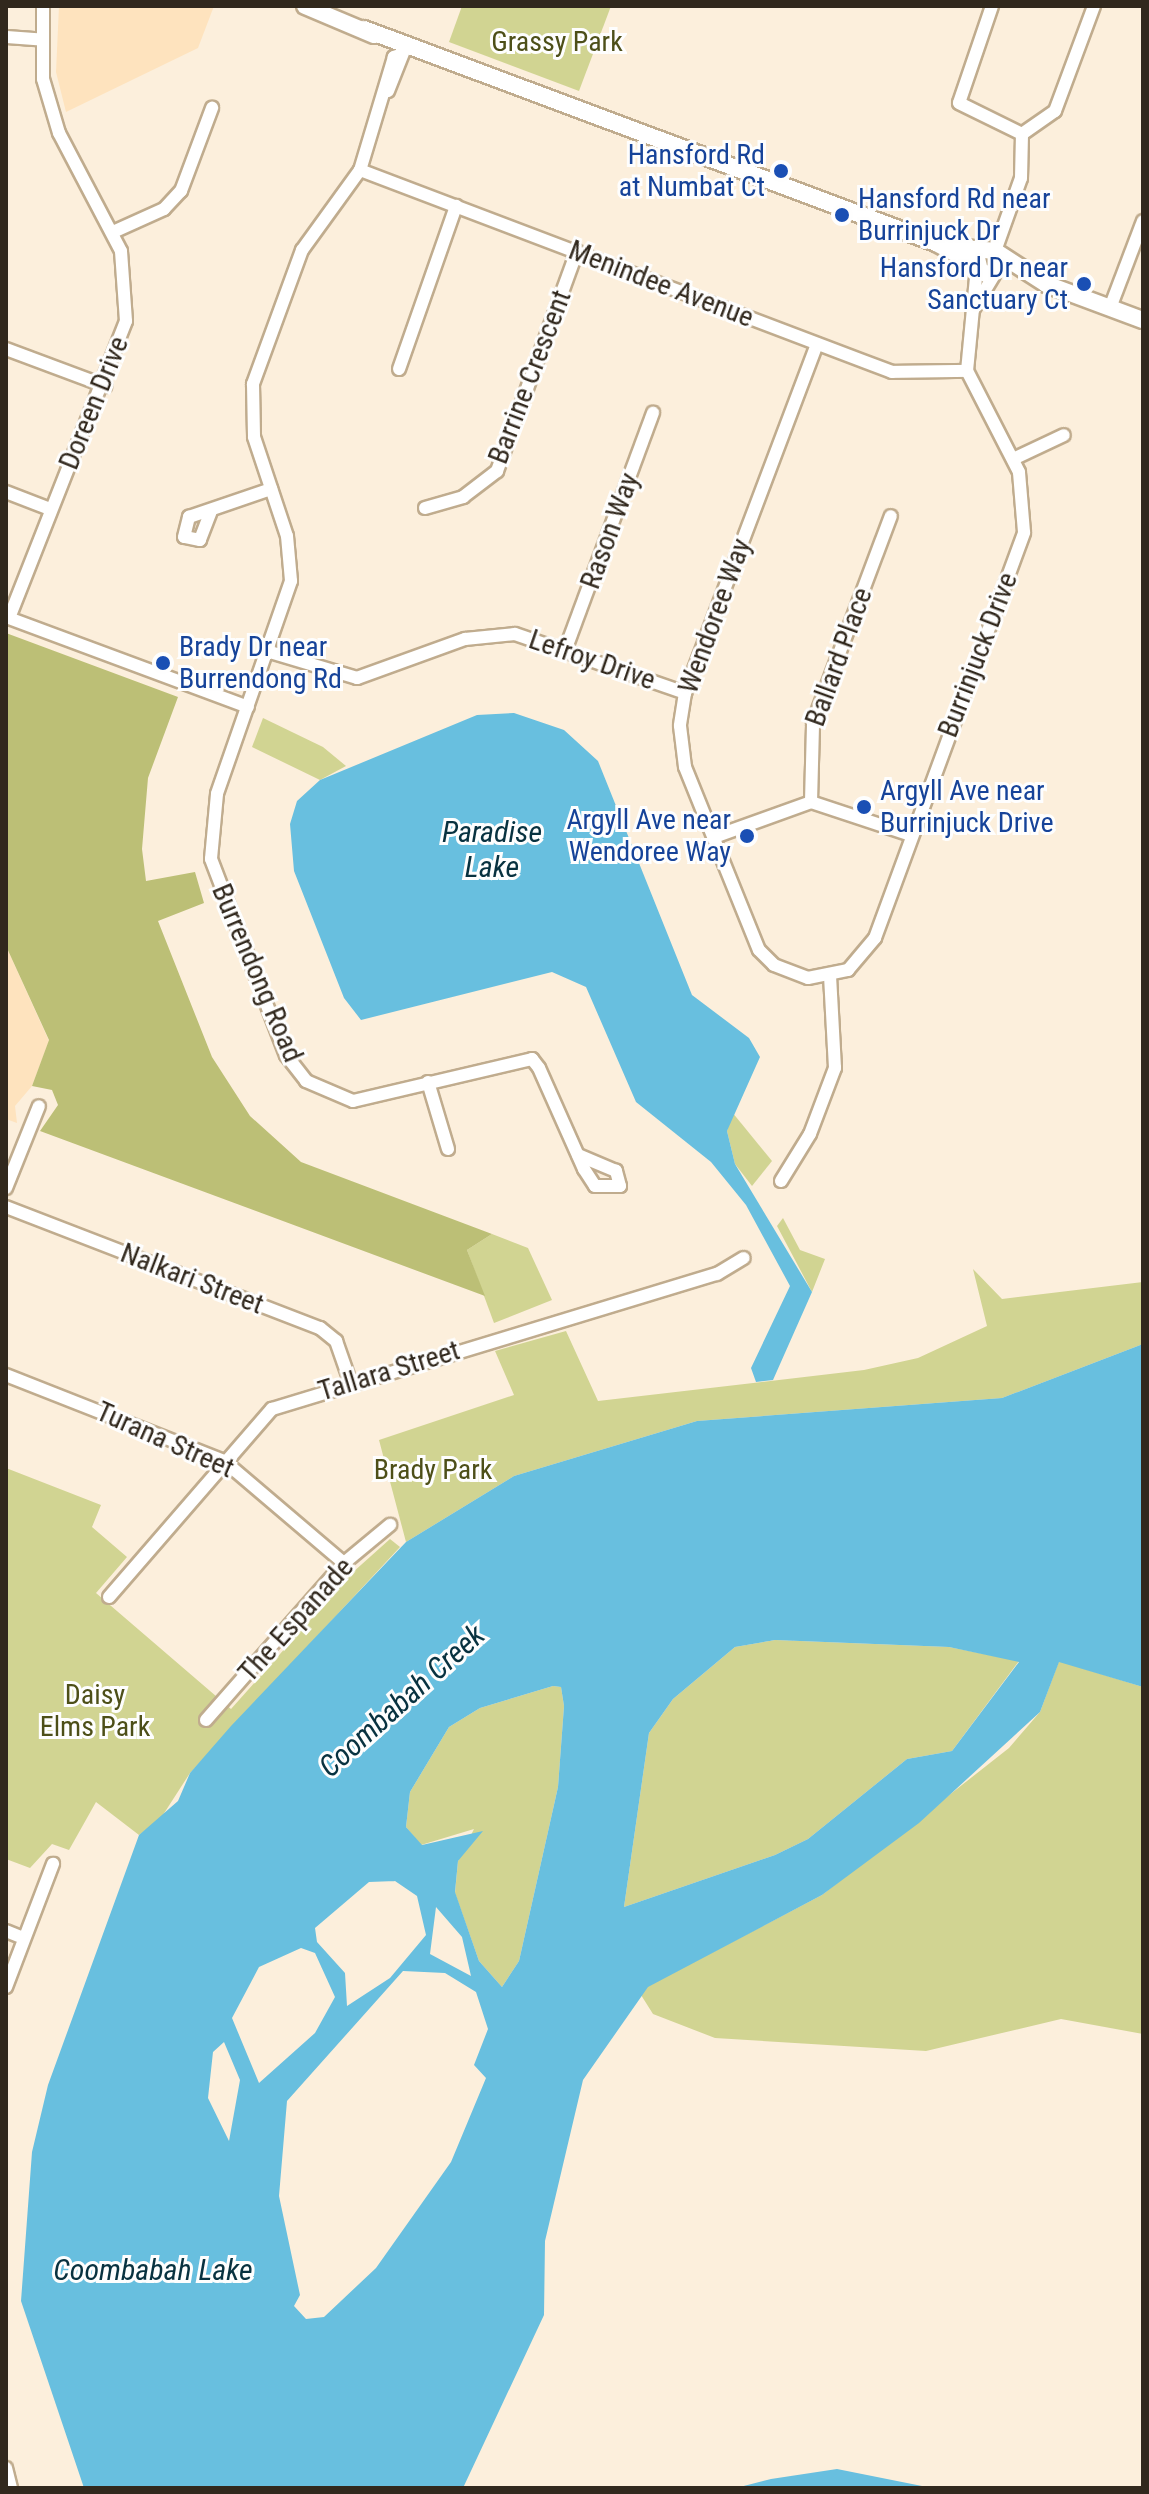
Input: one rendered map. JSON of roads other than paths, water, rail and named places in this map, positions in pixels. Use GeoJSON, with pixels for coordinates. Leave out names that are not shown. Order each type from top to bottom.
{"type":"FeatureCollection","features":[{"type":"Feature","properties":{"kind":"street","name":"Doreen Drive"},"geometry":{"type":"LineString","coordinates":[[8,618],[50,509],[105,386],[126,321],[113,232],[59,133],[38,39],[43,6]]}},
{"type":"Feature","properties":{"kind":"street"},"geometry":{"type":"LineString","coordinates":[[305,6],[364,29],[404,49],[449,60],[1143,320]]}},
{"type":"Feature","properties":{"kind":"street"},"geometry":{"type":"LineString","coordinates":[[992,6],[959,103],[1022,134]]}},
{"type":"Feature","properties":{"kind":"street"},"geometry":{"type":"LineString","coordinates":[[1022,134],[1055,111],[1094,6]]}},
{"type":"Feature","properties":{"kind":"street"},"geometry":{"type":"LineString","coordinates":[[6,37],[38,39]]}},
{"type":"Feature","properties":{"kind":"street","name":"Burrendong Road"},"geometry":{"type":"LineString","coordinates":[[404,49],[360,170],[302,250],[256,373],[252,425],[291,566],[270,652],[217,794],[211,859],[286,1055],[319,1090],[353,1101],[532,1059],[578,1155]]}},
{"type":"Feature","properties":{"kind":"street"},"geometry":{"type":"LineString","coordinates":[[113,232],[164,209],[181,191],[212,108]]}},
{"type":"Feature","properties":{"kind":"street"},"geometry":{"type":"LineString","coordinates":[[967,371],[970,314],[1021,178],[1022,134]]}},
{"type":"Feature","properties":{"kind":"street","name":"Menindee Avenue"},"geometry":{"type":"LineString","coordinates":[[360,170],[898,374],[967,371]]}},
{"type":"Feature","properties":{"kind":"street"},"geometry":{"type":"LineString","coordinates":[[399,369],[456,206]]}},
{"type":"Feature","properties":{"kind":"street"},"geometry":{"type":"LineString","coordinates":[[1110,308],[1143,221]]}},
{"type":"Feature","properties":{"kind":"street","name":"Barrine Crescent"},"geometry":{"type":"LineString","coordinates":[[425,508],[463,497],[497,471],[577,251]]}},
{"type":"Feature","properties":{"kind":"street","name":"Wendoree Way"},"geometry":{"type":"LineString","coordinates":[[817,344],[685,693],[682,754],[759,950],[790,974],[830,977]]}},
{"type":"Feature","properties":{"kind":"street"},"geometry":{"type":"LineString","coordinates":[[6,349],[105,386]]}},
{"type":"Feature","properties":{"kind":"street","name":"Burrinjuck Drive"},"geometry":{"type":"LineString","coordinates":[[830,977],[863,957],[875,938],[1021,542],[1026,505],[1013,459],[967,371]]}},
{"type":"Feature","properties":{"kind":"street","name":"Rason Way"},"geometry":{"type":"LineString","coordinates":[[566,648],[653,413]]}},
{"type":"Feature","properties":{"kind":"street"},"geometry":{"type":"LineString","coordinates":[[1013,459],[1064,435]]}},
{"type":"Feature","properties":{"kind":"street"},"geometry":{"type":"LineString","coordinates":[[211,511],[271,489]]}},
{"type":"Feature","properties":{"kind":"street"},"geometry":{"type":"LineString","coordinates":[[6,492],[50,509]]}},
{"type":"Feature","properties":{"kind":"street","name":"Ballard Place"},"geometry":{"type":"LineString","coordinates":[[811,802],[813,723],[891,516]]}},
{"type":"Feature","properties":{"kind":"street"},"geometry":{"type":"LineString","coordinates":[[8,618],[248,707]]}},
{"type":"Feature","properties":{"kind":"street","name":"Lefroy Drive"},"geometry":{"type":"LineString","coordinates":[[270,652],[348,678],[478,636],[515,634],[566,648],[685,693]]}},
{"type":"Feature","properties":{"kind":"street"},"geometry":{"type":"LineString","coordinates":[[714,837],[811,802],[911,835]]}},
{"type":"Feature","properties":{"kind":"street"},"geometry":{"type":"LineString","coordinates":[[781,1181],[810,1134],[835,1068],[830,977]]}},
{"type":"Feature","properties":{"kind":"street"},"geometry":{"type":"LineString","coordinates":[[428,1082],[448,1149]]}},
{"type":"Feature","properties":{"kind":"street"},"geometry":{"type":"LineString","coordinates":[[6,1188],[39,1106]]}},
{"type":"Feature","properties":{"kind":"street","name":"Nalkari Street"},"geometry":{"type":"LineString","coordinates":[[6,1207],[320,1328],[336,1341],[350,1381]]}},
{"type":"Feature","properties":{"kind":"street","name":"Tallara Street"},"geometry":{"type":"LineString","coordinates":[[109,1597],[260,1416],[350,1381],[717,1274],[744,1258]]}},
{"type":"Feature","properties":{"kind":"street","name":"Turana Street"},"geometry":{"type":"LineString","coordinates":[[6,1375],[224,1461],[344,1563]]}},
{"type":"Feature","properties":{"kind":"street","name":"The Espanade"},"geometry":{"type":"LineString","coordinates":[[206,1720],[344,1563],[390,1525]]}},
{"type":"Feature","properties":{"kind":"street"},"geometry":{"type":"LineString","coordinates":[[6,1987],[53,1864]]}},
{"type":"Feature","properties":{"kind":"street"},"geometry":{"type":"LineString","coordinates":[[6,1931],[23,1938]]}},
{"type":"Feature","properties":{"kind":"street"},"geometry":{"type":"LineString","coordinates":[[6,2468],[11,2488]]}},
{"type":"Feature","properties":{"kind":"water","name":"Paradise Lake"},"geometry":{"type":"Polygon","coordinates":[[[514,713],[564,730],[598,761],[692,995],[749,1038],[760,1057],[727,1131],[735,1164],[812,1292],[773,1380],[756,1382],[751,1368],[790,1286],[746,1205],[711,1162],[636,1102],[586,987],[552,972],[361,1020],[344,998],[294,871],[290,824],[297,801],[320,780],[477,715],[514,713]]]}},
{"type":"Feature","properties":{"kind":"water","name":"Coombabah Lake"},"geometry":{"type":"Polygon","coordinates":[[[1143,1344],[1143,1687],[1059,1662],[1040,1712],[919,1823],[822,1895],[648,1987],[583,2080],[545,2241],[544,2315],[463,2488],[84,2488],[21,2301],[32,2152],[48,2085],[139,1835],[178,1801],[190,1773],[406,1542],[514,1476],[697,1421],[1002,1398],[1143,1344]],[[775,1640],[735,1647],[673,1699],[649,1733],[624,1907],[775,1855],[808,1839],[907,1759],[952,1751],[1019,1662],[949,1647],[775,1640]],[[553,1686],[480,1708],[449,1727],[410,1792],[406,1827],[422,1845],[483,1831],[458,1861],[455,1892],[479,1961],[502,1987],[519,1961],[558,1787],[564,1706],[561,1687],[553,1686]],[[395,1881],[369,1882],[315,1928],[317,1942],[345,1973],[347,2006],[390,1978],[426,1935],[417,1896],[395,1881]],[[436,1907],[430,1954],[471,1976],[462,1937],[436,1907]],[[301,1948],[259,1967],[232,2018],[259,2083],[315,2033],[335,1997],[315,1953],[301,1948]],[[403,1971],[287,2101],[279,2196],[300,2295],[294,2306],[306,2319],[324,2317],[376,2268],[451,2162],[486,2078],[474,2065],[488,2029],[476,1992],[445,1973],[403,1971]],[[224,2042],[213,2052],[208,2098],[229,2141],[240,2080],[224,2042]]]}},
{"type":"Feature","properties":{"kind":"water"},"geometry":{"type":"Polygon","coordinates":[[[837,2469],[932,2488],[736,2488],[771,2479],[837,2469]]]}},
{"type":"Feature","properties":{"kind":"place","name":"Hansford Rd at Numbat Ct"},"geometry":{"type":"Point","coordinates":[781,171]}},
{"type":"Feature","properties":{"kind":"place","name":"Hansford Rd near Burrinjuck Dr"},"geometry":{"type":"Point","coordinates":[842,215]}},
{"type":"Feature","properties":{"kind":"place","name":"Hansford Dr near Sanctuary Ct"},"geometry":{"type":"Point","coordinates":[1084,284]}},
{"type":"Feature","properties":{"kind":"place","name":"Brady Dr near Burrendong Rd"},"geometry":{"type":"Point","coordinates":[163,663]}},
{"type":"Feature","properties":{"kind":"place","name":"Argyll Ave near Burrinjuck Drive"},"geometry":{"type":"Point","coordinates":[864,807]}},
{"type":"Feature","properties":{"kind":"place","name":"Argyll Ave near Wendoree Way"},"geometry":{"type":"Point","coordinates":[747,836]}},
{"type":"Feature","properties":{"kind":"park label","name":"Grassy Park"},"geometry":{"type":"Point","coordinates":[557,42]}},
{"type":"Feature","properties":{"kind":"park label","name":"Brady Park"},"geometry":{"type":"Point","coordinates":[433,1470]}},
{"type":"Feature","properties":{"kind":"park label","name":"Daisy Elms Park"},"geometry":{"type":"Point","coordinates":[95,1711]}},
{"type":"Feature","properties":{"kind":"water label","name":"Coombabah Creek"},"geometry":{"type":"Point","coordinates":[402,1701]}}]}
